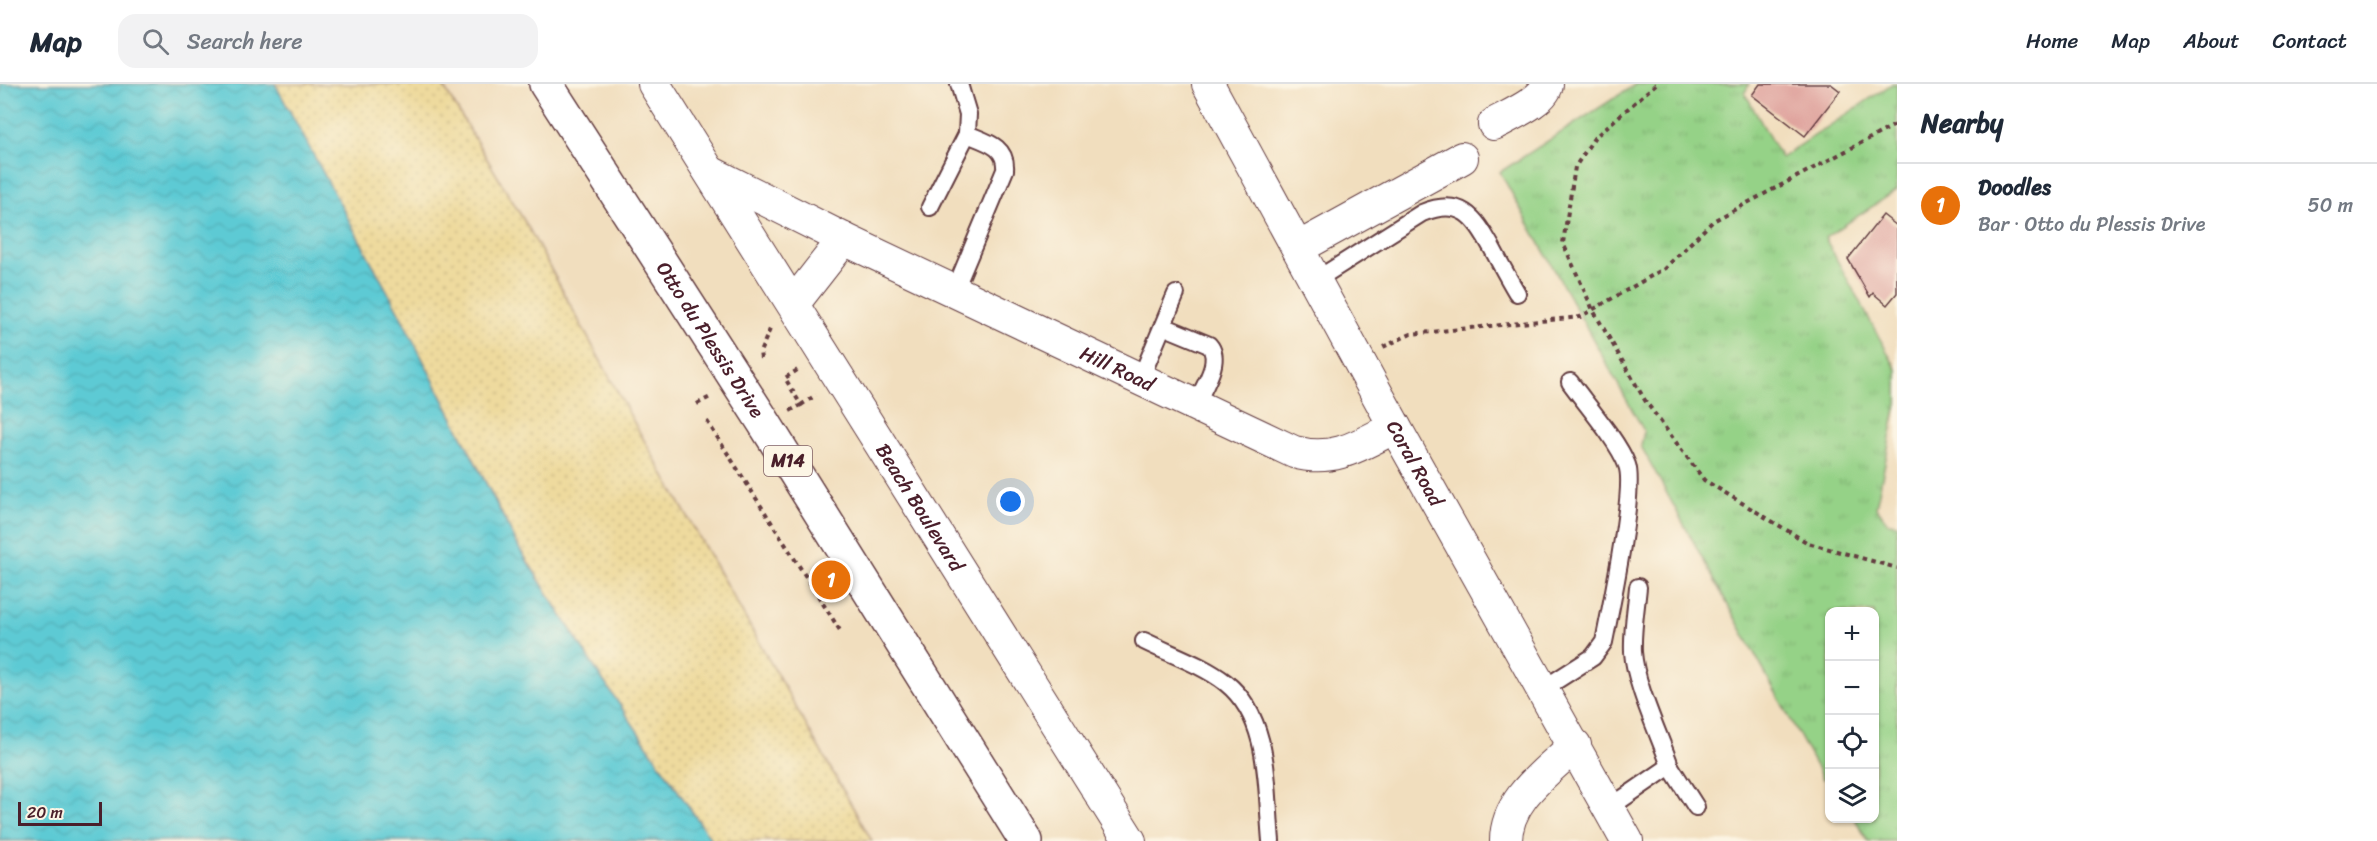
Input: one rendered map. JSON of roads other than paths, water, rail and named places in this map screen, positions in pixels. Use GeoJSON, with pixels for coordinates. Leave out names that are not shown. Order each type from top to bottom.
{"type":"FeatureCollection","features":[{"type":"Feature","properties":{"kind":"main road","name":"Otto du Plessis Drive"},"geometry":{"type":"LineString","coordinates":[[546,84],[769,431],[1026,841]]}},
{"type":"Feature","properties":{"kind":"street","name":"Beach Boulevard"},"geometry":{"type":"LineString","coordinates":[[654,84],[794,303],[1130,841]]}},
{"type":"Feature","properties":{"kind":"street","name":"Coral Road"},"geometry":{"type":"LineString","coordinates":[[1208,84],[1395,426],[1627,841]]}},
{"type":"Feature","properties":{"kind":"street"},"geometry":{"type":"LineString","coordinates":[[1494,124],[1541,97],[1547,84]]}},
{"type":"Feature","properties":{"kind":"street"},"geometry":{"type":"LineString","coordinates":[[1298,248],[1462,158]]}},
{"type":"Feature","properties":{"kind":"street","name":"Hill Road"},"geometry":{"type":"LineString","coordinates":[[711,173],[954,292],[1294,452],[1311,457],[1344,452],[1395,426]]}},
{"type":"Feature","properties":{"kind":"street"},"geometry":{"type":"LineString","coordinates":[[794,303],[844,239]]}},
{"type":"Feature","properties":{"kind":"street"},"geometry":{"type":"LineString","coordinates":[[1506,841],[1509,815],[1520,799],[1575,745]]}},
{"type":"Feature","properties":{"kind":"lane"},"geometry":{"type":"LineString","coordinates":[[930,207],[967,134],[968,114],[959,84]]}},
{"type":"Feature","properties":{"kind":"lane"},"geometry":{"type":"LineString","coordinates":[[954,292],[1005,170],[1003,154],[994,145],[967,134]]}},
{"type":"Feature","properties":{"kind":"lane"},"geometry":{"type":"LineString","coordinates":[[1316,280],[1422,213],[1442,207],[1466,212],[1477,221],[1517,293]]}},
{"type":"Feature","properties":{"kind":"lane"},"geometry":{"type":"LineString","coordinates":[[1140,380],[1176,294]]}},
{"type":"Feature","properties":{"kind":"lane"},"geometry":{"type":"LineString","coordinates":[[1163,326],[1209,345],[1213,350],[1214,364],[1195,406]]}},
{"type":"Feature","properties":{"kind":"lane"},"geometry":{"type":"LineString","coordinates":[[1543,689],[1593,657],[1604,642],[1630,478],[1623,457],[1570,382]]}},
{"type":"Feature","properties":{"kind":"lane"},"geometry":{"type":"LineString","coordinates":[[1638,587],[1633,628],[1633,654],[1638,677],[1670,766],[1696,807]]}},
{"type":"Feature","properties":{"kind":"lane"},"geometry":{"type":"LineString","coordinates":[[1144,642],[1209,672],[1239,696],[1251,712],[1262,744],[1271,841]]}},
{"type":"Feature","properties":{"kind":"lane"},"geometry":{"type":"LineString","coordinates":[[1609,808],[1670,766]]}},
{"type":"Feature","properties":{"kind":"water"},"geometry":{"type":"Polygon","coordinates":[[[0,84],[275,84],[398,311],[520,550],[598,673],[712,841],[0,841],[0,84]]]}},
{"type":"Feature","properties":{"kind":"place","name":"Doodles"},"geometry":{"type":"Point","coordinates":[831,580]}}]}
